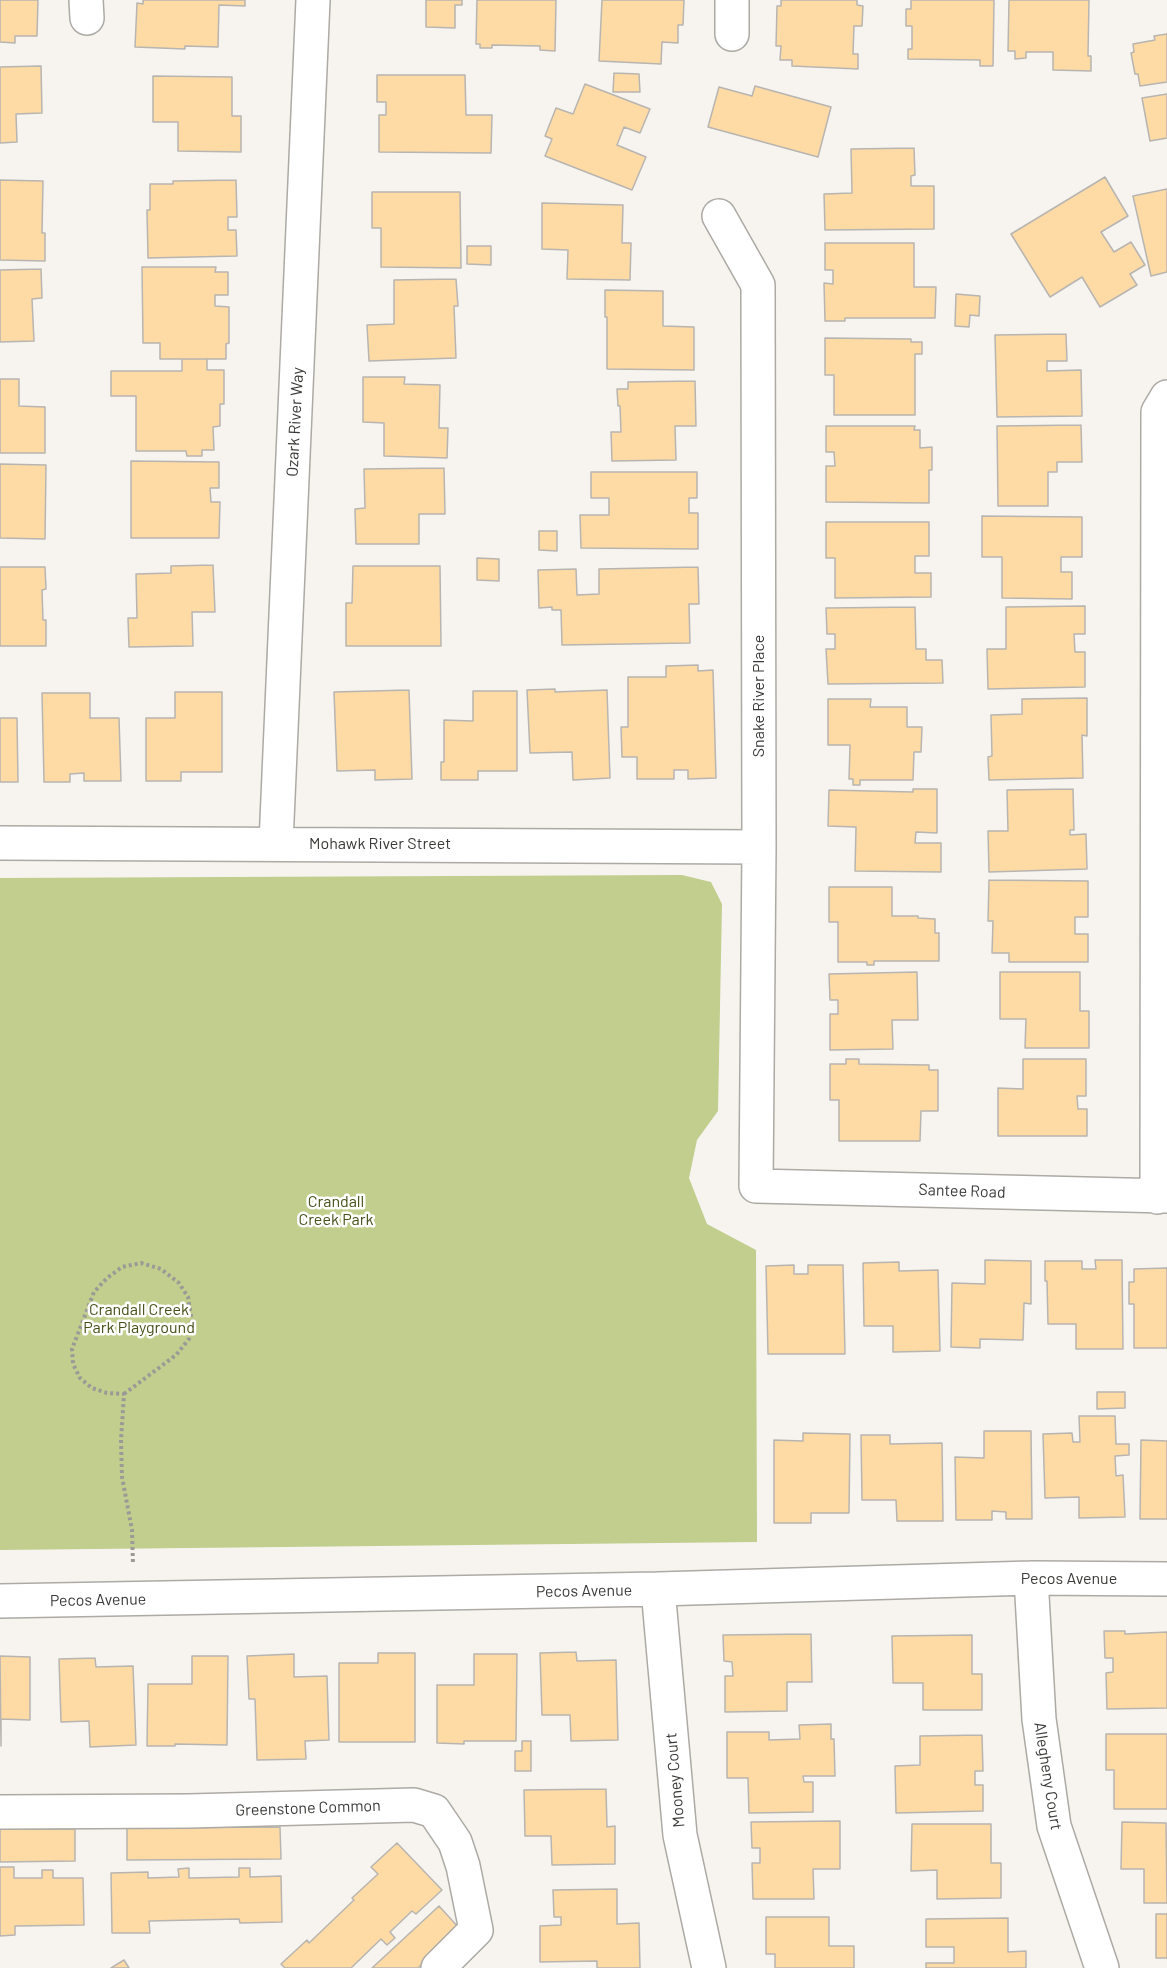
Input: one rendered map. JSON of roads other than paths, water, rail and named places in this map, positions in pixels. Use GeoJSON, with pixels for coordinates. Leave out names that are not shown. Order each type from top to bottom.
{"type":"FeatureCollection","features":[{"type":"Feature","properties":{"kind":"street","name":"Ozark River Way"},"geometry":{"type":"LineString","coordinates":[[276,843],[314,0]]}},
{"type":"Feature","properties":{"kind":"street"},"geometry":{"type":"LineString","coordinates":[[732,0],[732,34]]}},
{"type":"Feature","properties":{"kind":"street","name":"Snake River Place"},"geometry":{"type":"LineString","coordinates":[[719,216],[758,285],[759,847],[756,1186]]}},
{"type":"Feature","properties":{"kind":"street"},"geometry":{"type":"LineString","coordinates":[[1162,1197],[1158,412],[1167,397]]}},
{"type":"Feature","properties":{"kind":"street","name":"Mohawk River Street"},"geometry":{"type":"LineString","coordinates":[[0,843],[759,847]]}},
{"type":"Feature","properties":{"kind":"street","name":"Santee Road"},"geometry":{"type":"LineString","coordinates":[[756,1186],[1162,1197]]}},
{"type":"Feature","properties":{"kind":"street","name":"Pecos Avenue"},"geometry":{"type":"LineString","coordinates":[[0,1601],[658,1589],[1031,1578],[1167,1579]]}},
{"type":"Feature","properties":{"kind":"street","name":"Allegheny Court"},"geometry":{"type":"LineString","coordinates":[[1031,1578],[1039,1719],[1054,1826],[1102,1968]]}},
{"type":"Feature","properties":{"kind":"street","name":"Mooney Court"},"geometry":{"type":"LineString","coordinates":[[658,1589],[680,1835],[709,1968]]}},
{"type":"Feature","properties":{"kind":"street","name":"Greenstone Common"},"geometry":{"type":"LineString","coordinates":[[0,1812],[189,1811],[414,1805],[434,1811],[455,1842],[463,1866],[476,1930],[438,1968]]}},
{"type":"Feature","properties":{"kind":"park label","name":"Crandall Creek Park"},"geometry":{"type":"Point","coordinates":[336,1211]}},
{"type":"Feature","properties":{"kind":"park label","name":"Crandall Creek Park Playground"},"geometry":{"type":"Point","coordinates":[139,1319]}}]}
